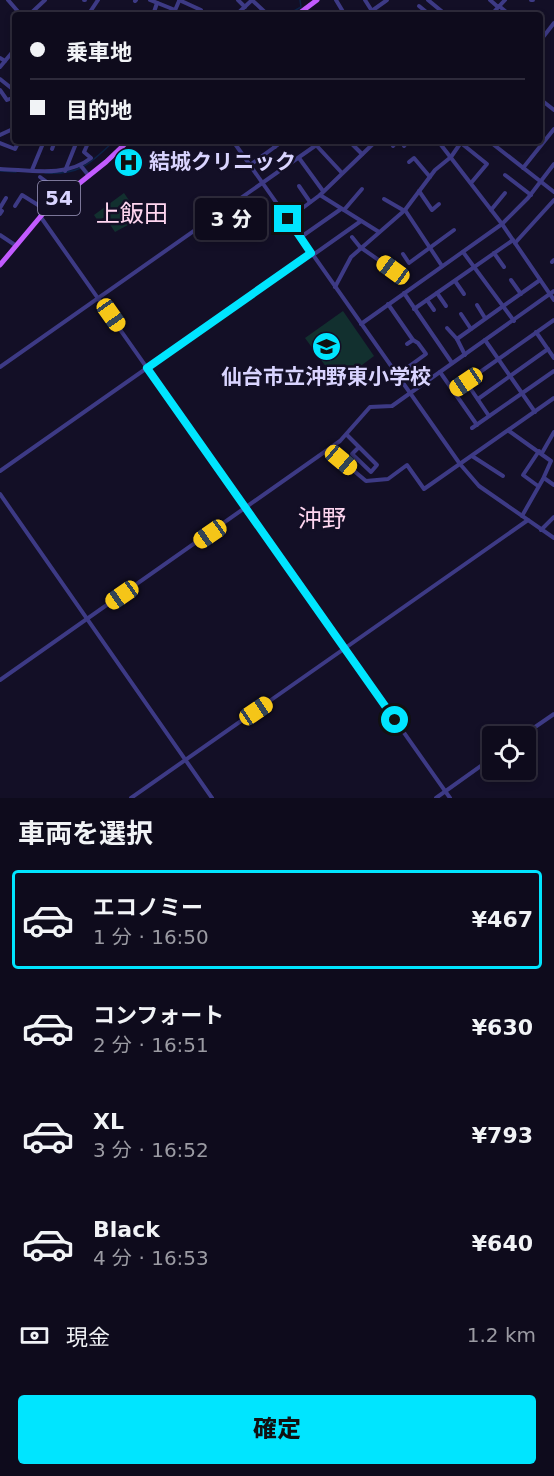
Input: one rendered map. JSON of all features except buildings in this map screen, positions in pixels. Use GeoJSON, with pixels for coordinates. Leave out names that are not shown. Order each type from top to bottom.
{"type":"FeatureCollection","features":[{"type":"Feature","properties":{"kind":"main road"},"geometry":{"type":"LineString","coordinates":[[301,12],[317,0]]}},
{"type":"Feature","properties":{"kind":"main road","name":"54"},"geometry":{"type":"LineString","coordinates":[[0,265],[46,210],[125,144]]}},
{"type":"Feature","properties":{"kind":"street"},"geometry":{"type":"LineString","coordinates":[[8,0],[18,12]]}},
{"type":"Feature","properties":{"kind":"street"},"geometry":{"type":"LineString","coordinates":[[32,12],[45,0]]}},
{"type":"Feature","properties":{"kind":"street"},"geometry":{"type":"LineString","coordinates":[[150,0],[172,12]]}},
{"type":"Feature","properties":{"kind":"street"},"geometry":{"type":"LineString","coordinates":[[180,0],[201,9]]}},
{"type":"Feature","properties":{"kind":"street"},"geometry":{"type":"LineString","coordinates":[[238,0],[245,7]]}},
{"type":"Feature","properties":{"kind":"street"},"geometry":{"type":"LineString","coordinates":[[239,12],[252,0],[265,12]]}},
{"type":"Feature","properties":{"kind":"street"},"geometry":{"type":"LineString","coordinates":[[372,12],[387,0]]}},
{"type":"Feature","properties":{"kind":"street"},"geometry":{"type":"LineString","coordinates":[[428,0],[443,12]]}},
{"type":"Feature","properties":{"kind":"street"},"geometry":{"type":"LineString","coordinates":[[490,0],[506,12]]}},
{"type":"Feature","properties":{"kind":"street"},"geometry":{"type":"LineString","coordinates":[[494,12],[505,0]]}},
{"type":"Feature","properties":{"kind":"street"},"geometry":{"type":"LineString","coordinates":[[154,12],[157,3]]}},
{"type":"Feature","properties":{"kind":"street"},"geometry":{"type":"LineString","coordinates":[[419,6],[426,12]]}},
{"type":"Feature","properties":{"kind":"street"},"geometry":{"type":"LineString","coordinates":[[543,36],[554,24]]}},
{"type":"Feature","properties":{"kind":"street"},"geometry":{"type":"LineString","coordinates":[[0,66],[2,60]]}},
{"type":"Feature","properties":{"kind":"street"},"geometry":{"type":"LineString","coordinates":[[1,84],[7,100],[12,98]]}},
{"type":"Feature","properties":{"kind":"street"},"geometry":{"type":"LineString","coordinates":[[543,143],[554,129]]}},
{"type":"Feature","properties":{"kind":"street"},"geometry":{"type":"LineString","coordinates":[[0,143],[15,149],[18,144]]}},
{"type":"Feature","properties":{"kind":"street"},"geometry":{"type":"LineString","coordinates":[[32,170],[43,144]]}},
{"type":"Feature","properties":{"kind":"street"},"geometry":{"type":"LineString","coordinates":[[52,149],[54,144]]}},
{"type":"Feature","properties":{"kind":"street"},"geometry":{"type":"LineString","coordinates":[[65,171],[76,144]]}},
{"type":"Feature","properties":{"kind":"street"},"geometry":{"type":"LineString","coordinates":[[0,169],[65,171],[82,168],[91,158],[84,152],[88,144]]}},
{"type":"Feature","properties":{"kind":"street"},"geometry":{"type":"LineString","coordinates":[[235,144],[460,464],[479,486],[554,538]]}},
{"type":"Feature","properties":{"kind":"street"},"geometry":{"type":"LineString","coordinates":[[250,165],[279,144]]}},
{"type":"Feature","properties":{"kind":"street"},"geometry":{"type":"LineString","coordinates":[[352,144],[362,154]]}},
{"type":"Feature","properties":{"kind":"street"},"geometry":{"type":"LineString","coordinates":[[288,219],[320,195],[373,144]]}},
{"type":"Feature","properties":{"kind":"street"},"geometry":{"type":"LineString","coordinates":[[440,144],[502,224],[540,280],[552,293],[554,300]]}},
{"type":"Feature","properties":{"kind":"street"},"geometry":{"type":"LineString","coordinates":[[335,287],[351,257],[404,210],[435,170],[451,157],[460,144]]}},
{"type":"Feature","properties":{"kind":"street"},"geometry":{"type":"LineString","coordinates":[[463,144],[487,164],[471,183]]}},
{"type":"Feature","properties":{"kind":"street"},"geometry":{"type":"LineString","coordinates":[[493,144],[554,192]]}},
{"type":"Feature","properties":{"kind":"street"},"geometry":{"type":"LineString","coordinates":[[523,168],[542,144]]}},
{"type":"Feature","properties":{"kind":"street"},"geometry":{"type":"LineString","coordinates":[[0,367],[316,145],[342,173]]}},
{"type":"Feature","properties":{"kind":"street"},"geometry":{"type":"LineString","coordinates":[[299,158],[323,191]]}},
{"type":"Feature","properties":{"kind":"street"},"geometry":{"type":"LineString","coordinates":[[408,162],[414,158],[430,177]]}},
{"type":"Feature","properties":{"kind":"street"},"geometry":{"type":"LineString","coordinates":[[361,324],[502,224],[531,195],[554,164]]}},
{"type":"Feature","properties":{"kind":"street"},"geometry":{"type":"LineString","coordinates":[[82,168],[89,176]]}},
{"type":"Feature","properties":{"kind":"street"},"geometry":{"type":"LineString","coordinates":[[505,175],[531,195]]}},
{"type":"Feature","properties":{"kind":"street"},"geometry":{"type":"LineString","coordinates":[[40,177],[63,194]]}},
{"type":"Feature","properties":{"kind":"street"},"geometry":{"type":"LineString","coordinates":[[299,186],[310,202]]}},
{"type":"Feature","properties":{"kind":"street"},"geometry":{"type":"LineString","coordinates":[[301,237],[343,210],[362,189]]}},
{"type":"Feature","properties":{"kind":"street"},"geometry":{"type":"LineString","coordinates":[[419,191],[432,210],[440,204]]}},
{"type":"Feature","properties":{"kind":"street"},"geometry":{"type":"LineString","coordinates":[[491,210],[505,194]]}},
{"type":"Feature","properties":{"kind":"street"},"geometry":{"type":"LineString","coordinates":[[15,206],[22,195],[46,210]]}},
{"type":"Feature","properties":{"kind":"street"},"geometry":{"type":"LineString","coordinates":[[320,195],[379,232]]}},
{"type":"Feature","properties":{"kind":"street"},"geometry":{"type":"LineString","coordinates":[[0,214],[6,198]]}},
{"type":"Feature","properties":{"kind":"street"},"geometry":{"type":"LineString","coordinates":[[384,199],[404,210],[442,266]]}},
{"type":"Feature","properties":{"kind":"street"},"geometry":{"type":"LineString","coordinates":[[414,309],[514,241],[554,200]]}},
{"type":"Feature","properties":{"kind":"street"},"geometry":{"type":"LineString","coordinates":[[40,216],[450,798]]}},
{"type":"Feature","properties":{"kind":"street"},"geometry":{"type":"LineString","coordinates":[[0,471],[361,220]]}},
{"type":"Feature","properties":{"kind":"street"},"geometry":{"type":"LineString","coordinates":[[403,254],[409,262],[454,230]]}},
{"type":"Feature","properties":{"kind":"street"},"geometry":{"type":"LineString","coordinates":[[0,235],[15,245]]}},
{"type":"Feature","properties":{"kind":"street"},"geometry":{"type":"LineString","coordinates":[[352,237],[360,247],[393,270]]}},
{"type":"Feature","properties":{"kind":"street"},"geometry":{"type":"LineString","coordinates":[[463,252],[514,321]]}},
{"type":"Feature","properties":{"kind":"street"},"geometry":{"type":"LineString","coordinates":[[494,253],[504,267]]}},
{"type":"Feature","properties":{"kind":"street"},"geometry":{"type":"LineString","coordinates":[[511,280],[521,294]]}},
{"type":"Feature","properties":{"kind":"street"},"geometry":{"type":"LineString","coordinates":[[457,339],[540,280]]}},
{"type":"Feature","properties":{"kind":"street"},"geometry":{"type":"LineString","coordinates":[[455,281],[464,294]]}},
{"type":"Feature","properties":{"kind":"street"},"geometry":{"type":"LineString","coordinates":[[404,293],[452,363]]}},
{"type":"Feature","properties":{"kind":"street"},"geometry":{"type":"LineString","coordinates":[[437,293],[446,306]]}},
{"type":"Feature","properties":{"kind":"street"},"geometry":{"type":"LineString","coordinates":[[0,680],[329,450],[346,435],[370,407],[389,407],[410,394],[552,293]]}},
{"type":"Feature","properties":{"kind":"street"},"geometry":{"type":"LineString","coordinates":[[427,300],[434,310]]}},
{"type":"Feature","properties":{"kind":"street"},"geometry":{"type":"LineString","coordinates":[[388,304],[413,340],[426,354],[397,375]]}},
{"type":"Feature","properties":{"kind":"street"},"geometry":{"type":"LineString","coordinates":[[477,305],[485,318]]}},
{"type":"Feature","properties":{"kind":"street"},"geometry":{"type":"LineString","coordinates":[[460,315],[471,329]]}},
{"type":"Feature","properties":{"kind":"street"},"geometry":{"type":"LineString","coordinates":[[453,391],[553,322]]}},
{"type":"Feature","properties":{"kind":"street"},"geometry":{"type":"LineString","coordinates":[[447,328],[457,339],[465,355]]}},
{"type":"Feature","properties":{"kind":"street"},"geometry":{"type":"LineString","coordinates":[[536,332],[554,358]]}},
{"type":"Feature","properties":{"kind":"street"},"geometry":{"type":"LineString","coordinates":[[407,344],[413,340]]}},
{"type":"Feature","properties":{"kind":"street"},"geometry":{"type":"LineString","coordinates":[[485,340],[535,412]]}},
{"type":"Feature","properties":{"kind":"street"},"geometry":{"type":"LineString","coordinates":[[478,399],[548,349]]}},
{"type":"Feature","properties":{"kind":"street"},"geometry":{"type":"LineString","coordinates":[[472,428],[554,371]]}},
{"type":"Feature","properties":{"kind":"street"},"geometry":{"type":"LineString","coordinates":[[440,372],[477,425]]}},
{"type":"Feature","properties":{"kind":"street"},"geometry":{"type":"LineString","coordinates":[[466,382],[490,416]]}},
{"type":"Feature","properties":{"kind":"street"},"geometry":{"type":"LineString","coordinates":[[329,450],[366,481],[388,479],[407,465],[424,489],[554,398]]}},
{"type":"Feature","properties":{"kind":"street"},"geometry":{"type":"LineString","coordinates":[[508,431],[551,461],[522,516]]}},
{"type":"Feature","properties":{"kind":"street"},"geometry":{"type":"LineString","coordinates":[[538,486],[523,475],[554,432]]}},
{"type":"Feature","properties":{"kind":"street"},"geometry":{"type":"LineString","coordinates":[[346,435],[359,447],[377,465],[371,472],[352,454],[359,447]]}},
{"type":"Feature","properties":{"kind":"street"},"geometry":{"type":"LineString","coordinates":[[472,456],[503,476]]}},
{"type":"Feature","properties":{"kind":"street"},"geometry":{"type":"LineString","coordinates":[[544,478],[554,485]]}},
{"type":"Feature","properties":{"kind":"street"},"geometry":{"type":"LineString","coordinates":[[0,494],[212,798]]}},
{"type":"Feature","properties":{"kind":"street"},"geometry":{"type":"LineString","coordinates":[[541,530],[554,517]]}},
{"type":"Feature","properties":{"kind":"street"},"geometry":{"type":"LineString","coordinates":[[131,798],[528,520]]}},
{"type":"Feature","properties":{"kind":"street"},"geometry":{"type":"LineString","coordinates":[[536,726],[554,714]]}},
{"type":"Feature","properties":{"kind":"street"},"geometry":{"type":"LineString","coordinates":[[436,798],[482,765]]}},
{"type":"Feature","properties":{"kind":"green space"},"geometry":{"type":"Polygon","coordinates":[[[124,193],[139,215],[139,219],[115,232],[105,217],[98,221],[94,215],[124,193]]]}},
{"type":"Feature","properties":{"kind":"green space"},"geometry":{"type":"Polygon","coordinates":[[[343,311],[374,356],[338,383],[305,338],[343,311]]]}},
{"type":"Feature","properties":{"kind":"waterway"},"geometry":{"type":"LineString","coordinates":[[292,12],[301,7],[300,0]]}},
{"type":"Feature","properties":{"kind":"waterway"},"geometry":{"type":"LineString","coordinates":[[45,173],[76,170],[91,162],[111,144]]}},
{"type":"Feature","properties":{"kind":"waterway"},"geometry":{"type":"LineString","coordinates":[[0,171],[16,172]]}},
{"type":"Feature","properties":{"kind":"place","name":"結城クリニック"},"geometry":{"type":"Point","coordinates":[128,162]}},
{"type":"Feature","properties":{"kind":"place","name":"仙台市立沖野東小学校"},"geometry":{"type":"Point","coordinates":[326,346]}},
{"type":"Feature","properties":{"kind":"district","name":"上飯田"},"geometry":{"type":"Point","coordinates":[132,214]}},
{"type":"Feature","properties":{"kind":"district","name":"沖野"},"geometry":{"type":"Point","coordinates":[322,519]}},
{"type":"Feature","properties":{"kind":"route"},"geometry":{"type":"LineString","coordinates":[[288,219],[311,253],[147,368],[395,720]]}}]}
